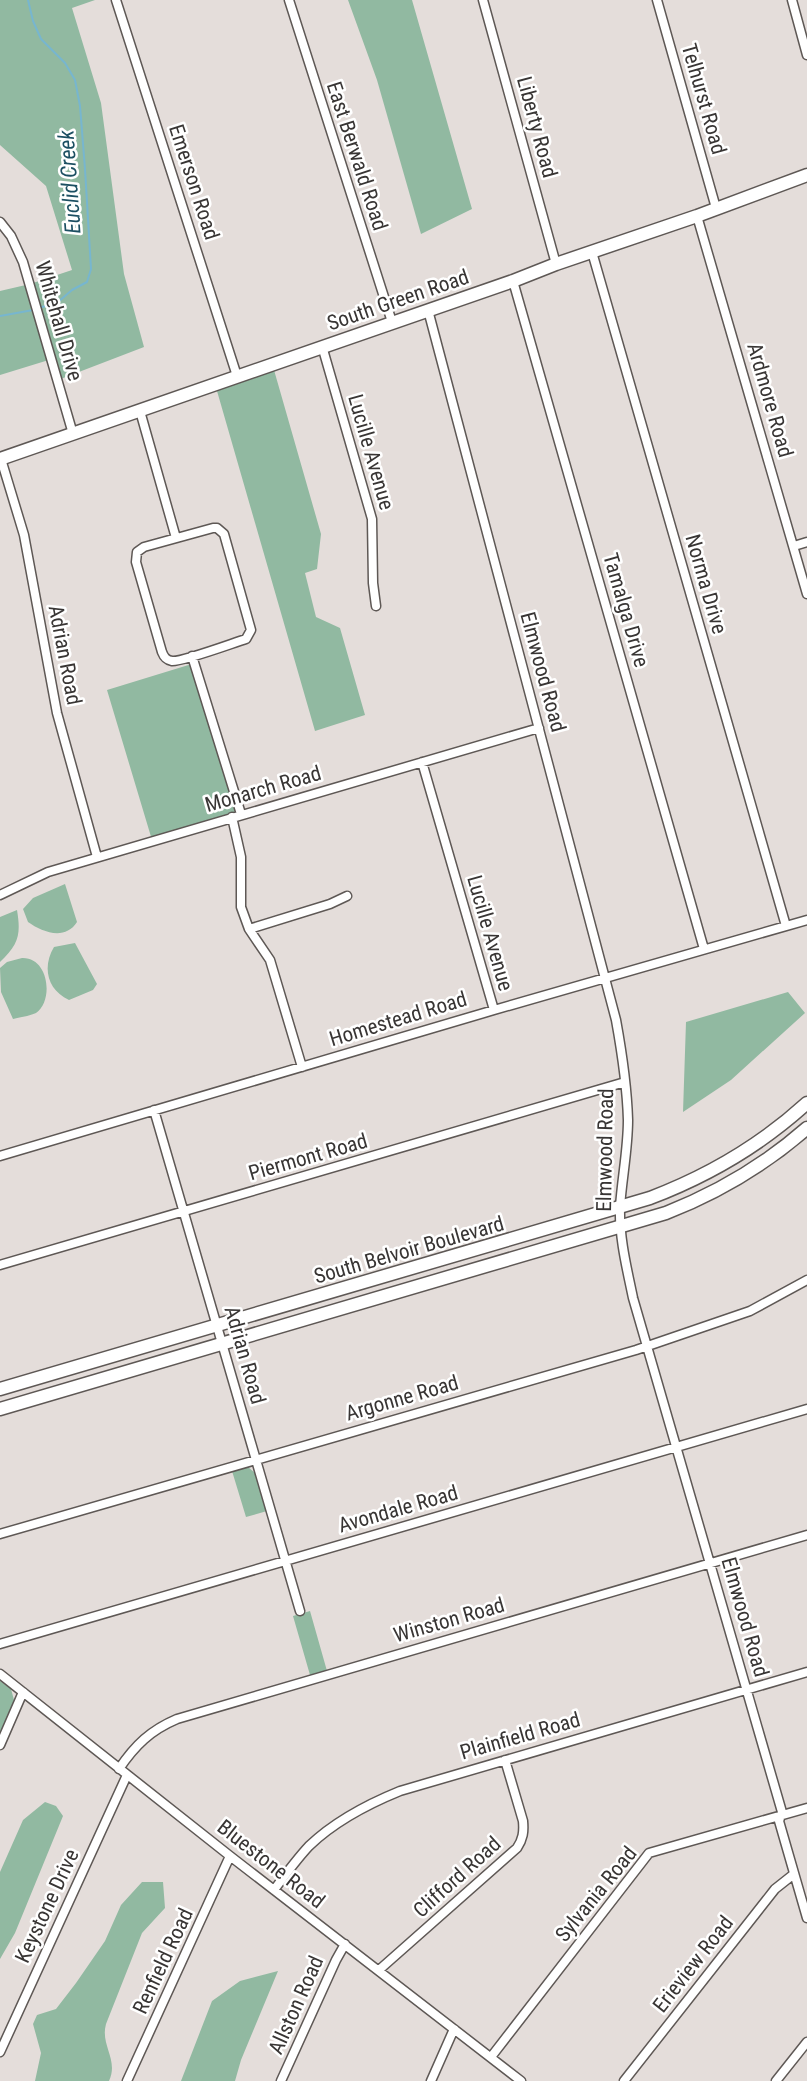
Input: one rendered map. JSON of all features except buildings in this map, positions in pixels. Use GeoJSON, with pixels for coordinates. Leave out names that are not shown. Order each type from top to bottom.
{"type":"FeatureCollection","features":[{"type":"Feature","properties":{"kind":"street","name":"Emerson Road"},"geometry":{"type":"LineString","coordinates":[[116,0],[237,376]]}},
{"type":"Feature","properties":{"kind":"street","name":"East Berwald Road"},"geometry":{"type":"LineString","coordinates":[[289,0],[392,322]]}},
{"type":"Feature","properties":{"kind":"street","name":"Liberty Road"},"geometry":{"type":"LineString","coordinates":[[483,0],[556,264]]}},
{"type":"Feature","properties":{"kind":"street","name":"Telhurst Road"},"geometry":{"type":"LineString","coordinates":[[657,0],[716,208]]}},
{"type":"Feature","properties":{"kind":"street"},"geometry":{"type":"LineString","coordinates":[[792,0],[807,56]]}},
{"type":"Feature","properties":{"kind":"street","name":"South Green Road"},"geometry":{"type":"LineString","coordinates":[[0,459],[513,281],[807,175]]}},
{"type":"Feature","properties":{"kind":"street","name":"Ardmore Road"},"geometry":{"type":"LineString","coordinates":[[697,216],[807,594]]}},
{"type":"Feature","properties":{"kind":"street","name":"Whitehall Drive"},"geometry":{"type":"LineString","coordinates":[[0,222],[19,251],[73,434]]}},
{"type":"Feature","properties":{"kind":"street","name":"Norma Drive"},"geometry":{"type":"LineString","coordinates":[[592,252],[786,926]]}},
{"type":"Feature","properties":{"kind":"street","name":"Tamalga Drive"},"geometry":{"type":"LineString","coordinates":[[513,281],[704,949]]}},
{"type":"Feature","properties":{"kind":"street","name":"Elmwood Road"},"geometry":{"type":"LineString","coordinates":[[428,310],[616,1020],[628,1121],[620,1208],[627,1270],[646,1347],[783,1812],[779,1821],[807,1917]]}},
{"type":"Feature","properties":{"kind":"street","name":"Lucille Avenue"},"geometry":{"type":"LineString","coordinates":[[322,346],[372,519],[373,583],[376,606]]}},
{"type":"Feature","properties":{"kind":"street"},"geometry":{"type":"LineString","coordinates":[[140,411],[176,538]]}},
{"type":"Feature","properties":{"kind":"street","name":"Adrian Road"},"geometry":{"type":"LineString","coordinates":[[0,459],[24,536],[57,713],[97,857]]}},
{"type":"Feature","properties":{"kind":"street"},"geometry":{"type":"LineString","coordinates":[[213,528],[221,530],[224,534],[251,630],[246,639],[192,656],[174,661],[164,656],[136,556],[140,549],[213,528]]}},
{"type":"Feature","properties":{"kind":"street"},"geometry":{"type":"LineString","coordinates":[[794,546],[807,542]]}},
{"type":"Feature","properties":{"kind":"street"},"geometry":{"type":"LineString","coordinates":[[192,656],[241,814]]}},
{"type":"Feature","properties":{"kind":"street","name":"Monarch Road"},"geometry":{"type":"LineString","coordinates":[[0,895],[48,872],[539,728]]}},
{"type":"Feature","properties":{"kind":"street","name":"Lucille Avenue"},"geometry":{"type":"LineString","coordinates":[[422,762],[494,1010]]}},
{"type":"Feature","properties":{"kind":"street"},"geometry":{"type":"LineString","coordinates":[[232,817],[240,849],[241,907],[249,929],[270,960],[302,1066]]}},
{"type":"Feature","properties":{"kind":"street"},"geometry":{"type":"LineString","coordinates":[[249,929],[330,904],[347,896]]}},
{"type":"Feature","properties":{"kind":"street","name":"Homestead Road"},"geometry":{"type":"LineString","coordinates":[[0,1156],[807,920]]}},
{"type":"Feature","properties":{"kind":"street","name":"Piermont Road"},"geometry":{"type":"LineString","coordinates":[[0,1265],[625,1082]]}},
{"type":"Feature","properties":{"kind":"street","name":"South Belvoir Boulevard"},"geometry":{"type":"LineString","coordinates":[[0,1389],[620,1208],[687,1184],[720,1166],[768,1136],[807,1103]]}},
{"type":"Feature","properties":{"kind":"street","name":"Adrian Road"},"geometry":{"type":"LineString","coordinates":[[154,1110],[300,1611]]}},
{"type":"Feature","properties":{"kind":"street","name":"South Belvoir Boulevard"},"geometry":{"type":"LineString","coordinates":[[0,1409],[621,1227],[674,1209],[717,1190],[768,1158],[807,1128]]}},
{"type":"Feature","properties":{"kind":"street","name":"Argonne Road"},"geometry":{"type":"LineString","coordinates":[[0,1534],[646,1347],[750,1311],[807,1280]]}},
{"type":"Feature","properties":{"kind":"street","name":"Avondale Road"},"geometry":{"type":"LineString","coordinates":[[0,1644],[807,1409]]}},
{"type":"Feature","properties":{"kind":"street","name":"Winston Road"},"geometry":{"type":"LineString","coordinates":[[123,1772],[140,1742],[162,1725],[177,1719],[807,1535]]}},
{"type":"Feature","properties":{"kind":"street","name":"Plainfield Road"},"geometry":{"type":"LineString","coordinates":[[274,1890],[315,1841],[359,1810],[387,1796],[417,1785],[807,1672]]}},
{"type":"Feature","properties":{"kind":"street","name":"Bluestone Road"},"geometry":{"type":"LineString","coordinates":[[0,1674],[230,1856],[521,2081]]}},
{"type":"Feature","properties":{"kind":"street"},"geometry":{"type":"LineString","coordinates":[[0,1745],[23,1692]]}},
{"type":"Feature","properties":{"kind":"street","name":"Clifford Road"},"geometry":{"type":"LineString","coordinates":[[379,1970],[521,1842],[524,1832],[523,1821],[505,1760]]}},
{"type":"Feature","properties":{"kind":"street","name":"Keystone Drive"},"geometry":{"type":"LineString","coordinates":[[0,2052],[123,1772]]}},
{"type":"Feature","properties":{"kind":"street","name":"Sylvania Road"},"geometry":{"type":"LineString","coordinates":[[491,2057],[649,1853],[807,1808]]}},
{"type":"Feature","properties":{"kind":"street","name":"Renfield Road"},"geometry":{"type":"LineString","coordinates":[[127,2081],[230,1856]]}},
{"type":"Feature","properties":{"kind":"street","name":"Erieview Road"},"geometry":{"type":"LineString","coordinates":[[624,2081],[775,1889],[794,1874]]}},
{"type":"Feature","properties":{"kind":"street","name":"Allston Road"},"geometry":{"type":"LineString","coordinates":[[281,2081],[345,1944]]}},
{"type":"Feature","properties":{"kind":"street"},"geometry":{"type":"LineString","coordinates":[[431,2081],[454,2029]]}},
{"type":"Feature","properties":{"kind":"street"},"geometry":{"type":"LineString","coordinates":[[776,2081],[807,2042]]}},
{"type":"Feature","properties":{"kind":"green space"},"geometry":{"type":"Polygon","coordinates":[[[0,0],[95,0],[72,8],[101,103],[124,274],[144,347],[58,380],[52,359],[0,375],[0,291],[72,270],[46,186],[0,145],[0,0]]]}},
{"type":"Feature","properties":{"kind":"green space"},"geometry":{"type":"Polygon","coordinates":[[[348,0],[412,0],[472,209],[421,234],[377,80],[348,0]]]}},
{"type":"Feature","properties":{"kind":"green space"},"geometry":{"type":"Polygon","coordinates":[[[272,363],[321,534],[317,569],[305,573],[316,617],[340,628],[365,715],[315,731],[215,384],[272,363]]]}},
{"type":"Feature","properties":{"kind":"green space"},"geometry":{"type":"Polygon","coordinates":[[[195,663],[241,814],[152,840],[107,690],[195,663]]]}},
{"type":"Feature","properties":{"kind":"green space"},"geometry":{"type":"Polygon","coordinates":[[[65,884],[77,922],[72,928],[53,933],[28,922],[23,909],[33,898],[65,884]]]}},
{"type":"Feature","properties":{"kind":"green space"},"geometry":{"type":"Polygon","coordinates":[[[17,910],[19,926],[17,938],[11,950],[0,962],[0,917],[17,910]]]}},
{"type":"Feature","properties":{"kind":"green space"},"geometry":{"type":"Polygon","coordinates":[[[75,943],[97,984],[93,990],[69,1000],[51,984],[48,962],[54,947],[75,943]]]}},
{"type":"Feature","properties":{"kind":"green space"},"geometry":{"type":"Polygon","coordinates":[[[22,958],[38,964],[43,972],[47,990],[42,1007],[36,1013],[13,1019],[1,992],[0,968],[7,962],[22,958]]]}},
{"type":"Feature","properties":{"kind":"green space"},"geometry":{"type":"Polygon","coordinates":[[[788,992],[805,1013],[731,1080],[683,1112],[686,1022],[788,992]]]}},
{"type":"Feature","properties":{"kind":"green space"},"geometry":{"type":"Polygon","coordinates":[[[248,1467],[255,1473],[267,1511],[246,1517],[232,1471],[248,1467]]]}},
{"type":"Feature","properties":{"kind":"green space"},"geometry":{"type":"Polygon","coordinates":[[[310,1611],[327,1671],[310,1675],[293,1616],[310,1611]]]}},
{"type":"Feature","properties":{"kind":"green space"},"geometry":{"type":"Polygon","coordinates":[[[0,1681],[11,1689],[14,1700],[0,1734],[0,1681]]]}},
{"type":"Feature","properties":{"kind":"green space"},"geometry":{"type":"Polygon","coordinates":[[[45,1802],[56,1806],[63,1816],[15,1933],[0,1959],[0,1872],[23,1820],[45,1802]]]}},
{"type":"Feature","properties":{"kind":"green space"},"geometry":{"type":"Polygon","coordinates":[[[142,1882],[163,1882],[165,1908],[142,1933],[106,2024],[105,2039],[112,2066],[109,2081],[35,2081],[41,2053],[33,2024],[37,2015],[56,2009],[105,1941],[121,1905],[142,1882]]]}},
{"type":"Feature","properties":{"kind":"green space"},"geometry":{"type":"Polygon","coordinates":[[[278,1971],[241,2060],[235,2081],[181,2081],[212,2001],[240,1981],[278,1971]]]}},
{"type":"Feature","properties":{"kind":"waterway","name":"Euclid Creek"},"geometry":{"type":"LineString","coordinates":[[28,0],[33,21],[41,39],[65,63],[75,80],[80,106],[91,269],[87,282],[72,290],[58,302],[39,308]]}},
{"type":"Feature","properties":{"kind":"waterway","name":"Euclid Creek"},"geometry":{"type":"LineString","coordinates":[[0,316],[33,310]]}}]}
